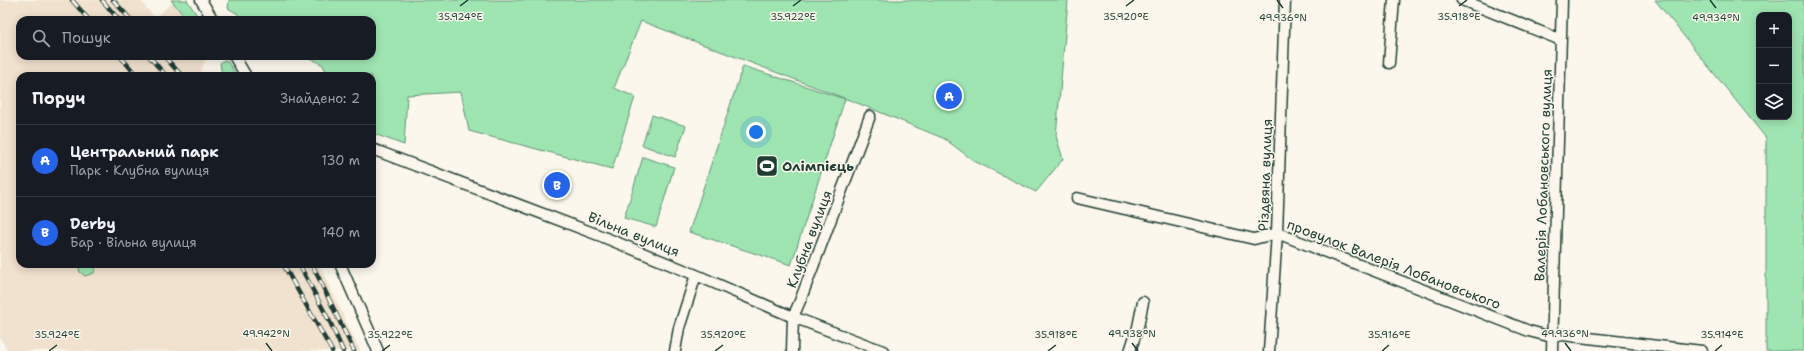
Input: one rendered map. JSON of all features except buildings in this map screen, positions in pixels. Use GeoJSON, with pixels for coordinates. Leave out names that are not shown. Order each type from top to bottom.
{"type":"FeatureCollection","features":[{"type":"Feature","properties":{"kind":"street"},"geometry":{"type":"LineString","coordinates":[[200,0],[210,16]]}},
{"type":"Feature","properties":{"kind":"street","name":"Різдвяна вулиця"},"geometry":{"type":"LineString","coordinates":[[1269,351],[1277,233],[1285,0]]}},
{"type":"Feature","properties":{"kind":"street"},"geometry":{"type":"LineString","coordinates":[[1389,63],[1394,0]]}},
{"type":"Feature","properties":{"kind":"street"},"geometry":{"type":"LineString","coordinates":[[1462,0],[1561,40]]}},
{"type":"Feature","properties":{"kind":"street","name":"Валерія Лобановського вулиця"},"geometry":{"type":"LineString","coordinates":[[1552,351],[1562,0]]}},
{"type":"Feature","properties":{"kind":"street"},"geometry":{"type":"LineString","coordinates":[[236,60],[244,72]]}},
{"type":"Feature","properties":{"kind":"street","name":"Клубна вулиця"},"geometry":{"type":"LineString","coordinates":[[792,351],[793,317],[870,116]]}},
{"type":"Feature","properties":{"kind":"street","name":"Вільна вулиця"},"geometry":{"type":"LineString","coordinates":[[376,151],[601,236],[696,274],[793,317],[883,351]]}},
{"type":"Feature","properties":{"kind":"street","name":"провулок Валерія Лобановського"},"geometry":{"type":"LineString","coordinates":[[1077,198],[1254,238],[1277,233],[1529,331],[1552,337],[1562,335],[1702,351]]}},
{"type":"Feature","properties":{"kind":"street"},"geometry":{"type":"LineString","coordinates":[[342,268],[378,351]]}},
{"type":"Feature","properties":{"kind":"street"},"geometry":{"type":"LineString","coordinates":[[675,351],[680,328],[696,274]]}},
{"type":"Feature","properties":{"kind":"street"},"geometry":{"type":"LineString","coordinates":[[1130,351],[1138,327],[1143,302]]}},
{"type":"Feature","properties":{"kind":"shaded area"},"geometry":{"type":"Polygon","coordinates":[[[0,0],[140,0],[153,16],[16,16],[16,60],[205,60],[202,72],[16,72],[16,268],[321,268],[360,351],[8,351],[0,338],[0,0]]]}},
{"type":"Feature","properties":{"kind":"shaded area"},"geometry":{"type":"Polygon","coordinates":[[[172,3],[183,16],[157,16],[172,3]]]}},
{"type":"Feature","properties":{"kind":"green space"},"geometry":{"type":"Polygon","coordinates":[[[171,0],[187,0],[197,16],[184,16],[171,0]]]}},
{"type":"Feature","properties":{"kind":"green space"},"geometry":{"type":"Polygon","coordinates":[[[229,0],[1068,0],[1056,136],[1063,159],[1036,192],[974,161],[945,139],[865,106],[641,21],[614,88],[635,97],[612,169],[469,131],[461,92],[407,95],[404,145],[376,134],[376,72],[326,72],[323,65],[314,60],[376,60],[376,16],[239,16],[238,14],[228,8],[229,0]]]}},
{"type":"Feature","properties":{"kind":"green space"},"geometry":{"type":"Polygon","coordinates":[[[1655,0],[1804,0],[1804,351],[1766,351],[1766,138],[1655,0]]]}},
{"type":"Feature","properties":{"kind":"green space"},"geometry":{"type":"Polygon","coordinates":[[[224,60],[227,61],[234,72],[223,72],[220,63],[224,60]]]}},
{"type":"Feature","properties":{"kind":"green space","name":"Олімпієць"},"geometry":{"type":"Polygon","coordinates":[[[743,66],[845,99],[791,265],[689,232],[743,66]]]}},
{"type":"Feature","properties":{"kind":"green space"},"geometry":{"type":"Polygon","coordinates":[[[652,115],[686,126],[675,157],[642,145],[652,115]]]}},
{"type":"Feature","properties":{"kind":"green space"},"geometry":{"type":"Polygon","coordinates":[[[643,157],[674,167],[656,227],[624,218],[643,157]]]}},
{"type":"Feature","properties":{"kind":"green space"},"geometry":{"type":"Polygon","coordinates":[[[79,268],[96,268],[94,273],[85,276],[80,272],[79,268]]]}},
{"type":"Feature","properties":{"kind":"railway"},"geometry":{"type":"LineString","coordinates":[[72,0],[86,16]]}},
{"type":"Feature","properties":{"kind":"railway"},"geometry":{"type":"LineString","coordinates":[[102,0],[116,16]]}},
{"type":"Feature","properties":{"kind":"railway"},"geometry":{"type":"LineString","coordinates":[[113,0],[127,16]]}},
{"type":"Feature","properties":{"kind":"railway"},"geometry":{"type":"LineString","coordinates":[[123,60],[134,72]]}},
{"type":"Feature","properties":{"kind":"railway"},"geometry":{"type":"LineString","coordinates":[[152,60],[163,72]]}},
{"type":"Feature","properties":{"kind":"railway"},"geometry":{"type":"LineString","coordinates":[[168,60],[178,72]]}},
{"type":"Feature","properties":{"kind":"railway"},"geometry":{"type":"LineString","coordinates":[[285,268],[332,351]]}},
{"type":"Feature","properties":{"kind":"railway"},"geometry":{"type":"LineString","coordinates":[[301,268],[331,324],[343,351]]}},
{"type":"Feature","properties":{"kind":"railway"},"geometry":{"type":"LineString","coordinates":[[314,268],[354,351]]}},
{"type":"Feature","properties":{"kind":"place","name":"Центральний парк"},"geometry":{"type":"Point","coordinates":[949,96]}},
{"type":"Feature","properties":{"kind":"place","name":"Олімпієць"},"geometry":{"type":"Point","coordinates":[767,166]}},
{"type":"Feature","properties":{"kind":"place","name":"Derby"},"geometry":{"type":"Point","coordinates":[557,185]}}]}
